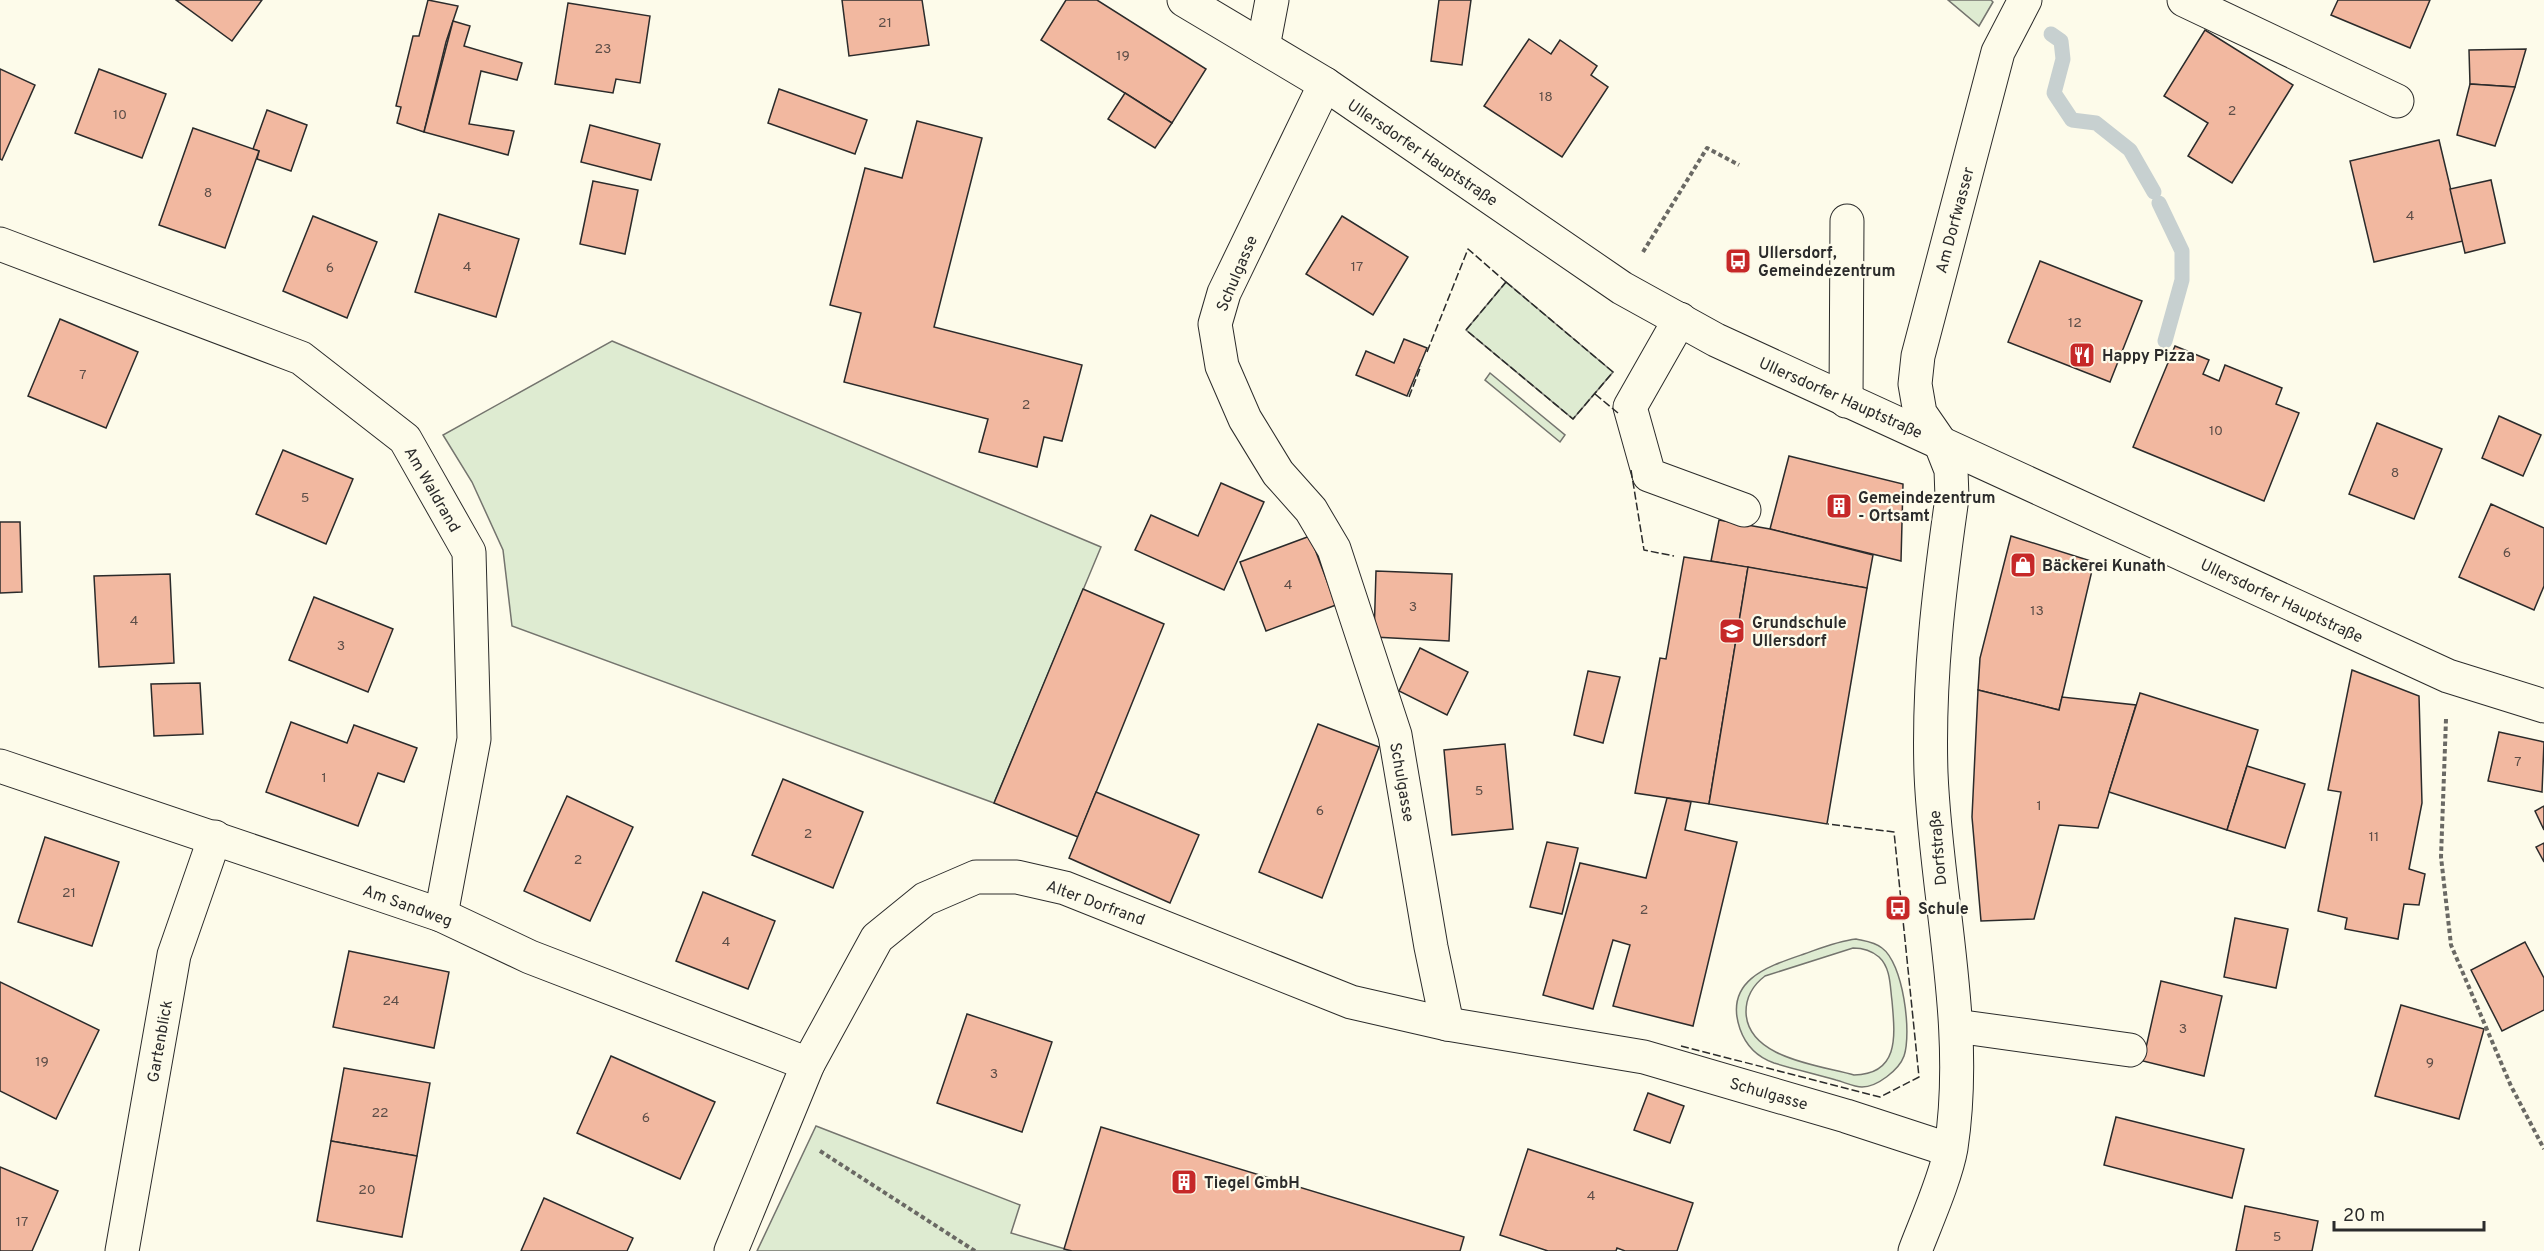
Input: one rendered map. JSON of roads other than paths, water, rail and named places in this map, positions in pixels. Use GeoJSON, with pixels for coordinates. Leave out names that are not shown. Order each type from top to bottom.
{"type":"FeatureCollection","features":[{"type":"Feature","properties":{"kind":"street","name":"Ullersdorfer Hauptstraße"},"geometry":{"type":"LineString","coordinates":[[1184,0],[1324,84],[1622,288],[1716,340],[2448,676],[2544,706]]}},
{"type":"Feature","properties":{"kind":"street"},"geometry":{"type":"LineString","coordinates":[[1263,47],[1272,0]]}},
{"type":"Feature","properties":{"kind":"street","name":"Am Dorfwasser"},"geometry":{"type":"LineString","coordinates":[[1940,442],[1920,413],[1916,384],[1918,356],[1998,52],[2025,0]]}},
{"type":"Feature","properties":{"kind":"street"},"geometry":{"type":"LineString","coordinates":[[2184,0],[2397,101]]}},
{"type":"Feature","properties":{"kind":"street","name":"Schulgasse"},"geometry":{"type":"LineString","coordinates":[[1324,84],[1224,293],[1215,324],[1222,366],[1245,419],[1278,473],[1311,510],[1334,549],[1395,735],[1431,947],[1447,1024],[1644,1057],[1846,1116],[1950,1150]]}},
{"type":"Feature","properties":{"kind":"street"},"geometry":{"type":"LineString","coordinates":[[1846,401],[1847,221]]}},
{"type":"Feature","properties":{"kind":"street","name":"Am Waldrand"},"geometry":{"type":"LineString","coordinates":[[0,244],[301,357],[405,439],[469,552],[474,739],[441,915]]}},
{"type":"Feature","properties":{"kind":"street"},"geometry":{"type":"LineString","coordinates":[[1680,319],[1630,407],[1648,475],[1744,510]]}},
{"type":"Feature","properties":{"kind":"street","name":"Dorfstraße"},"geometry":{"type":"LineString","coordinates":[[1916,1251],[1950,1150],[1954,1106],[1956,1026],[1941,902],[1931,774],[1931,663],[1952,498],[1951,470],[1940,442]]}},
{"type":"Feature","properties":{"kind":"street","name":"Am Sandweg"},"geometry":{"type":"LineString","coordinates":[[0,766],[441,915],[530,957],[808,1064]]}},
{"type":"Feature","properties":{"kind":"street","name":"Gartenblick"},"geometry":{"type":"LineString","coordinates":[[122,1251],[174,955],[215,837]]}},
{"type":"Feature","properties":{"kind":"street","name":"Alter Dorfrand"},"geometry":{"type":"LineString","coordinates":[[731,1251],[808,1064],[877,938],[925,899],[976,877],[1017,877],[1065,888],[1351,1002],[1447,1024]]}},
{"type":"Feature","properties":{"kind":"street"},"geometry":{"type":"LineString","coordinates":[[1956,1026],[2130,1050]]}},
{"type":"Feature","properties":{"kind":"waterway"},"geometry":{"type":"LineString","coordinates":[[2051,34],[2061,41],[2063,59],[2054,93],[2072,120],[2096,123],[2130,150],[2154,192]]}},
{"type":"Feature","properties":{"kind":"waterway"},"geometry":{"type":"LineString","coordinates":[[2159,203],[2182,251],[2182,280],[2165,341]]}},
{"type":"Feature","properties":{"kind":"place","name":"Ullersdorf, Gemeindezentrum"},"geometry":{"type":"Point","coordinates":[1738,261]}},
{"type":"Feature","properties":{"kind":"place","name":"Happy Pizza"},"geometry":{"type":"Point","coordinates":[2082,355]}},
{"type":"Feature","properties":{"kind":"place","name":"Gemeindezentrum - Ortsamt"},"geometry":{"type":"Point","coordinates":[1839,506]}},
{"type":"Feature","properties":{"kind":"place","name":"Bäckerei Kunath"},"geometry":{"type":"Point","coordinates":[2023,565]}},
{"type":"Feature","properties":{"kind":"place","name":"Grundschule Ullersdorf"},"geometry":{"type":"Point","coordinates":[1732,631]}},
{"type":"Feature","properties":{"kind":"place","name":"Schule"},"geometry":{"type":"Point","coordinates":[1898,908]}},
{"type":"Feature","properties":{"kind":"place","name":"Tiegel GmbH"},"geometry":{"type":"Point","coordinates":[1184,1182]}}]}
